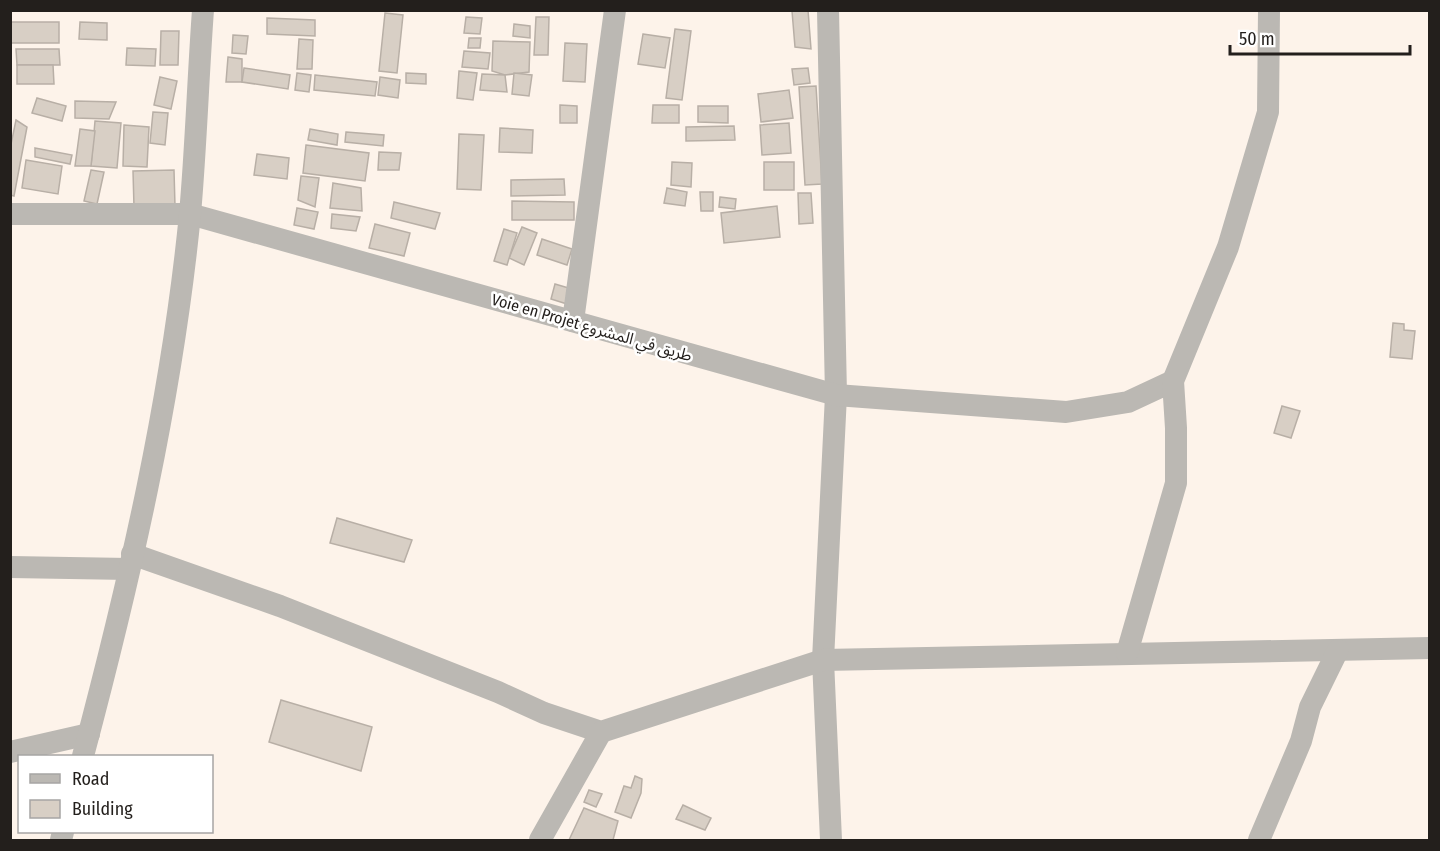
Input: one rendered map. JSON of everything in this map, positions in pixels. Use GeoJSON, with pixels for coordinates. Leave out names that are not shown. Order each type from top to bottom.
{"type":"FeatureCollection","features":[{"type":"Feature","properties":{"kind":"street"},"geometry":{"type":"LineString","coordinates":[[83,755],[113,642],[152,464],[172,351],[190,214],[203,10]]}},
{"type":"Feature","properties":{"kind":"street"},"geometry":{"type":"LineString","coordinates":[[573,321],[615,10]]}},
{"type":"Feature","properties":{"kind":"street"},"geometry":{"type":"LineString","coordinates":[[828,10],[836,395],[823,660],[831,840]]}},
{"type":"Feature","properties":{"kind":"street"},"geometry":{"type":"LineString","coordinates":[[1127,653],[1176,483],[1173,381],[1228,247],[1268,112],[1269,10]]}},
{"type":"Feature","properties":{"kind":"street","name":"Voie en Projet طريق في المشروع"},"geometry":{"type":"LineString","coordinates":[[10,214],[190,214],[836,395],[1066,412],[1128,402],[1173,381]]}},
{"type":"Feature","properties":{"kind":"street"},"geometry":{"type":"LineString","coordinates":[[10,567],[130,562],[280,606],[498,692],[544,713],[601,732],[823,660],[1430,648]]}},
{"type":"Feature","properties":{"kind":"street"},"geometry":{"type":"LineString","coordinates":[[1259,840],[1301,741],[1310,707],[1338,650]]}},
{"type":"Feature","properties":{"kind":"street"},"geometry":{"type":"LineString","coordinates":[[540,840],[601,732]]}},
{"type":"Feature","properties":{"kind":"street"},"geometry":{"type":"LineString","coordinates":[[10,752],[89,734]]}},
{"type":"Feature","properties":{"kind":"building"},"geometry":{"type":"Polygon","coordinates":[[[808,10],[811,49],[795,47],[792,11],[808,10]]]}},
{"type":"Feature","properties":{"kind":"building"},"geometry":{"type":"Polygon","coordinates":[[[385,13],[403,15],[397,73],[379,71],[385,13]]]}},
{"type":"Feature","properties":{"kind":"building"},"geometry":{"type":"Polygon","coordinates":[[[466,17],[482,18],[480,34],[464,33],[466,17]]]}},
{"type":"Feature","properties":{"kind":"building"},"geometry":{"type":"Polygon","coordinates":[[[536,17],[549,17],[548,55],[534,55],[536,17]]]}},
{"type":"Feature","properties":{"kind":"building"},"geometry":{"type":"Polygon","coordinates":[[[267,18],[315,20],[315,36],[267,34],[267,18]]]}},
{"type":"Feature","properties":{"kind":"building"},"geometry":{"type":"Polygon","coordinates":[[[10,22],[59,22],[59,43],[10,43],[10,22]]]}},
{"type":"Feature","properties":{"kind":"building"},"geometry":{"type":"Polygon","coordinates":[[[80,22],[107,23],[107,40],[79,39],[80,22]]]}},
{"type":"Feature","properties":{"kind":"building"},"geometry":{"type":"Polygon","coordinates":[[[514,24],[530,26],[530,38],[513,36],[514,24]]]}},
{"type":"Feature","properties":{"kind":"building"},"geometry":{"type":"Polygon","coordinates":[[[675,29],[691,31],[682,100],[666,98],[675,29]]]}},
{"type":"Feature","properties":{"kind":"building"},"geometry":{"type":"Polygon","coordinates":[[[161,31],[179,31],[178,65],[160,65],[161,31]]]}},
{"type":"Feature","properties":{"kind":"building"},"geometry":{"type":"Polygon","coordinates":[[[643,34],[670,38],[665,68],[638,64],[643,34]]]}},
{"type":"Feature","properties":{"kind":"building"},"geometry":{"type":"Polygon","coordinates":[[[233,35],[248,36],[246,54],[232,53],[233,35]]]}},
{"type":"Feature","properties":{"kind":"building"},"geometry":{"type":"Polygon","coordinates":[[[469,38],[481,38],[480,48],[468,48],[469,38]]]}},
{"type":"Feature","properties":{"kind":"building"},"geometry":{"type":"Polygon","coordinates":[[[299,39],[313,40],[312,69],[297,69],[299,39]]]}},
{"type":"Feature","properties":{"kind":"building"},"geometry":{"type":"Polygon","coordinates":[[[493,41],[530,42],[529,72],[505,75],[492,71],[493,41]]]}},
{"type":"Feature","properties":{"kind":"building"},"geometry":{"type":"Polygon","coordinates":[[[565,43],[587,44],[585,82],[563,81],[565,43]]]}},
{"type":"Feature","properties":{"kind":"building"},"geometry":{"type":"Polygon","coordinates":[[[127,48],[156,49],[155,66],[126,65],[127,48]]]}},
{"type":"Feature","properties":{"kind":"building"},"geometry":{"type":"Polygon","coordinates":[[[16,49],[59,49],[60,65],[17,65],[16,49]]]}},
{"type":"Feature","properties":{"kind":"building"},"geometry":{"type":"Polygon","coordinates":[[[464,51],[490,53],[488,69],[462,67],[464,51]]]}},
{"type":"Feature","properties":{"kind":"building"},"geometry":{"type":"Polygon","coordinates":[[[228,57],[242,59],[242,82],[226,82],[228,57]]]}},
{"type":"Feature","properties":{"kind":"building"},"geometry":{"type":"Polygon","coordinates":[[[17,65],[53,65],[54,84],[17,84],[17,65]]]}},
{"type":"Feature","properties":{"kind":"building"},"geometry":{"type":"Polygon","coordinates":[[[244,68],[290,75],[288,89],[242,82],[244,68]]]}},
{"type":"Feature","properties":{"kind":"building"},"geometry":{"type":"Polygon","coordinates":[[[808,68],[810,83],[794,85],[792,69],[808,68]]]}},
{"type":"Feature","properties":{"kind":"building"},"geometry":{"type":"Polygon","coordinates":[[[459,71],[477,73],[473,100],[457,98],[459,71]]]}},
{"type":"Feature","properties":{"kind":"building"},"geometry":{"type":"Polygon","coordinates":[[[297,73],[311,75],[309,92],[295,90],[297,73]]]}},
{"type":"Feature","properties":{"kind":"building"},"geometry":{"type":"Polygon","coordinates":[[[406,73],[426,74],[426,84],[406,83],[406,73]]]}},
{"type":"Feature","properties":{"kind":"building"},"geometry":{"type":"Polygon","coordinates":[[[514,73],[532,75],[529,96],[512,94],[514,73]]]}},
{"type":"Feature","properties":{"kind":"building"},"geometry":{"type":"Polygon","coordinates":[[[482,74],[505,75],[507,92],[480,90],[482,74]]]}},
{"type":"Feature","properties":{"kind":"building"},"geometry":{"type":"Polygon","coordinates":[[[315,75],[377,82],[375,96],[314,90],[315,75]]]}},
{"type":"Feature","properties":{"kind":"building"},"geometry":{"type":"Polygon","coordinates":[[[160,77],[177,81],[171,109],[154,105],[160,77]]]}},
{"type":"Feature","properties":{"kind":"building"},"geometry":{"type":"Polygon","coordinates":[[[380,77],[400,80],[398,98],[378,95],[380,77]]]}},
{"type":"Feature","properties":{"kind":"building"},"geometry":{"type":"Polygon","coordinates":[[[816,86],[822,184],[805,185],[799,87],[816,86]]]}},
{"type":"Feature","properties":{"kind":"building"},"geometry":{"type":"Polygon","coordinates":[[[789,90],[793,118],[761,122],[758,94],[789,90]]]}},
{"type":"Feature","properties":{"kind":"building"},"geometry":{"type":"Polygon","coordinates":[[[37,98],[66,106],[62,121],[32,113],[37,98]]]}},
{"type":"Feature","properties":{"kind":"building"},"geometry":{"type":"Polygon","coordinates":[[[75,101],[116,102],[109,119],[75,118],[75,101]]]}},
{"type":"Feature","properties":{"kind":"building"},"geometry":{"type":"Polygon","coordinates":[[[560,105],[577,106],[577,123],[560,123],[560,105]]]}},
{"type":"Feature","properties":{"kind":"building"},"geometry":{"type":"Polygon","coordinates":[[[653,105],[679,105],[679,123],[652,123],[653,105]]]}},
{"type":"Feature","properties":{"kind":"building"},"geometry":{"type":"Polygon","coordinates":[[[698,106],[728,106],[728,123],[698,122],[698,106]]]}},
{"type":"Feature","properties":{"kind":"building"},"geometry":{"type":"Polygon","coordinates":[[[153,112],[168,113],[165,145],[150,143],[153,112]]]}},
{"type":"Feature","properties":{"kind":"building"},"geometry":{"type":"Polygon","coordinates":[[[16,120],[27,127],[14,196],[10,195],[10,149],[16,120]]]}},
{"type":"Feature","properties":{"kind":"building"},"geometry":{"type":"Polygon","coordinates":[[[95,121],[121,123],[117,168],[91,166],[95,121]]]}},
{"type":"Feature","properties":{"kind":"building"},"geometry":{"type":"Polygon","coordinates":[[[789,123],[791,153],[762,155],[760,125],[789,123]]]}},
{"type":"Feature","properties":{"kind":"building"},"geometry":{"type":"Polygon","coordinates":[[[124,125],[149,127],[147,167],[123,166],[124,125]]]}},
{"type":"Feature","properties":{"kind":"building"},"geometry":{"type":"Polygon","coordinates":[[[734,126],[735,140],[686,141],[686,127],[734,126]]]}},
{"type":"Feature","properties":{"kind":"building"},"geometry":{"type":"Polygon","coordinates":[[[500,128],[533,130],[532,153],[499,152],[500,128]]]}},
{"type":"Feature","properties":{"kind":"building"},"geometry":{"type":"Polygon","coordinates":[[[80,129],[95,131],[91,166],[75,166],[80,129]]]}},
{"type":"Feature","properties":{"kind":"building"},"geometry":{"type":"Polygon","coordinates":[[[310,129],[338,134],[337,145],[308,140],[310,129]]]}},
{"type":"Feature","properties":{"kind":"building"},"geometry":{"type":"Polygon","coordinates":[[[346,132],[384,135],[383,146],[345,142],[346,132]]]}},
{"type":"Feature","properties":{"kind":"building"},"geometry":{"type":"Polygon","coordinates":[[[459,134],[484,135],[481,190],[457,189],[459,134]]]}},
{"type":"Feature","properties":{"kind":"building"},"geometry":{"type":"Polygon","coordinates":[[[306,145],[369,153],[365,181],[303,173],[306,145]]]}},
{"type":"Feature","properties":{"kind":"building"},"geometry":{"type":"Polygon","coordinates":[[[35,148],[72,155],[70,164],[35,157],[35,148]]]}},
{"type":"Feature","properties":{"kind":"building"},"geometry":{"type":"Polygon","coordinates":[[[379,152],[401,153],[399,170],[378,170],[379,152]]]}},
{"type":"Feature","properties":{"kind":"building"},"geometry":{"type":"Polygon","coordinates":[[[257,154],[289,158],[287,179],[254,175],[257,154]]]}},
{"type":"Feature","properties":{"kind":"building"},"geometry":{"type":"Polygon","coordinates":[[[26,160],[62,166],[58,194],[22,188],[26,160]]]}},
{"type":"Feature","properties":{"kind":"building"},"geometry":{"type":"Polygon","coordinates":[[[672,162],[692,163],[691,187],[671,185],[672,162]]]}},
{"type":"Feature","properties":{"kind":"building"},"geometry":{"type":"Polygon","coordinates":[[[764,162],[794,162],[794,190],[764,190],[764,162]]]}},
{"type":"Feature","properties":{"kind":"building"},"geometry":{"type":"Polygon","coordinates":[[[91,170],[104,172],[97,204],[84,201],[91,170]]]}},
{"type":"Feature","properties":{"kind":"building"},"geometry":{"type":"Polygon","coordinates":[[[174,170],[175,206],[134,207],[133,171],[174,170]]]}},
{"type":"Feature","properties":{"kind":"building"},"geometry":{"type":"Polygon","coordinates":[[[301,176],[319,178],[315,207],[298,200],[301,176]]]}},
{"type":"Feature","properties":{"kind":"building"},"geometry":{"type":"Polygon","coordinates":[[[564,179],[565,195],[511,196],[511,180],[564,179]]]}},
{"type":"Feature","properties":{"kind":"building"},"geometry":{"type":"Polygon","coordinates":[[[333,183],[361,188],[362,211],[330,208],[333,183]]]}},
{"type":"Feature","properties":{"kind":"building"},"geometry":{"type":"Polygon","coordinates":[[[667,188],[687,192],[685,206],[664,203],[667,188]]]}},
{"type":"Feature","properties":{"kind":"building"},"geometry":{"type":"Polygon","coordinates":[[[700,192],[713,192],[713,211],[701,211],[700,192]]]}},
{"type":"Feature","properties":{"kind":"building"},"geometry":{"type":"Polygon","coordinates":[[[798,193],[811,193],[813,223],[799,224],[798,193]]]}},
{"type":"Feature","properties":{"kind":"building"},"geometry":{"type":"Polygon","coordinates":[[[720,197],[736,199],[735,209],[719,207],[720,197]]]}},
{"type":"Feature","properties":{"kind":"building"},"geometry":{"type":"Polygon","coordinates":[[[512,201],[574,202],[574,220],[512,220],[512,201]]]}},
{"type":"Feature","properties":{"kind":"building"},"geometry":{"type":"Polygon","coordinates":[[[394,202],[440,213],[435,229],[391,218],[394,202]]]}},
{"type":"Feature","properties":{"kind":"building"},"geometry":{"type":"Polygon","coordinates":[[[777,206],[780,237],[724,243],[721,213],[777,206]]]}},
{"type":"Feature","properties":{"kind":"building"},"geometry":{"type":"Polygon","coordinates":[[[297,208],[318,212],[314,229],[294,225],[297,208]]]}},
{"type":"Feature","properties":{"kind":"building"},"geometry":{"type":"Polygon","coordinates":[[[332,214],[360,217],[356,231],[331,228],[332,214]]]}},
{"type":"Feature","properties":{"kind":"building"},"geometry":{"type":"Polygon","coordinates":[[[375,224],[410,233],[404,256],[369,248],[375,224]]]}},
{"type":"Feature","properties":{"kind":"building"},"geometry":{"type":"Polygon","coordinates":[[[522,227],[537,233],[524,265],[509,258],[522,227]]]}},
{"type":"Feature","properties":{"kind":"building"},"geometry":{"type":"Polygon","coordinates":[[[504,229],[517,233],[507,265],[494,261],[504,229]]]}},
{"type":"Feature","properties":{"kind":"building"},"geometry":{"type":"Polygon","coordinates":[[[542,239],[572,249],[567,265],[537,255],[542,239]]]}},
{"type":"Feature","properties":{"kind":"building"},"geometry":{"type":"Polygon","coordinates":[[[555,284],[572,289],[567,304],[551,299],[555,284]]]}},
{"type":"Feature","properties":{"kind":"building"},"geometry":{"type":"Polygon","coordinates":[[[1393,323],[1404,324],[1404,330],[1415,331],[1412,359],[1390,357],[1393,323]]]}},
{"type":"Feature","properties":{"kind":"building"},"geometry":{"type":"Polygon","coordinates":[[[1282,406],[1300,411],[1291,438],[1274,433],[1282,406]]]}},
{"type":"Feature","properties":{"kind":"building"},"geometry":{"type":"Polygon","coordinates":[[[337,518],[412,540],[404,562],[330,543],[337,518]]]}},
{"type":"Feature","properties":{"kind":"building"},"geometry":{"type":"Polygon","coordinates":[[[281,700],[372,727],[361,771],[269,742],[281,700]]]}},
{"type":"Feature","properties":{"kind":"building"},"geometry":{"type":"Polygon","coordinates":[[[635,776],[642,779],[641,793],[631,818],[615,812],[624,786],[631,788],[635,776]]]}},
{"type":"Feature","properties":{"kind":"building"},"geometry":{"type":"Polygon","coordinates":[[[589,790],[602,794],[596,807],[584,802],[589,790]]]}},
{"type":"Feature","properties":{"kind":"building"},"geometry":{"type":"Polygon","coordinates":[[[683,805],[711,818],[705,830],[676,819],[683,805]]]}},
{"type":"Feature","properties":{"kind":"building"},"geometry":{"type":"Polygon","coordinates":[[[584,808],[618,821],[613,840],[569,840],[584,808]]]}}]}
